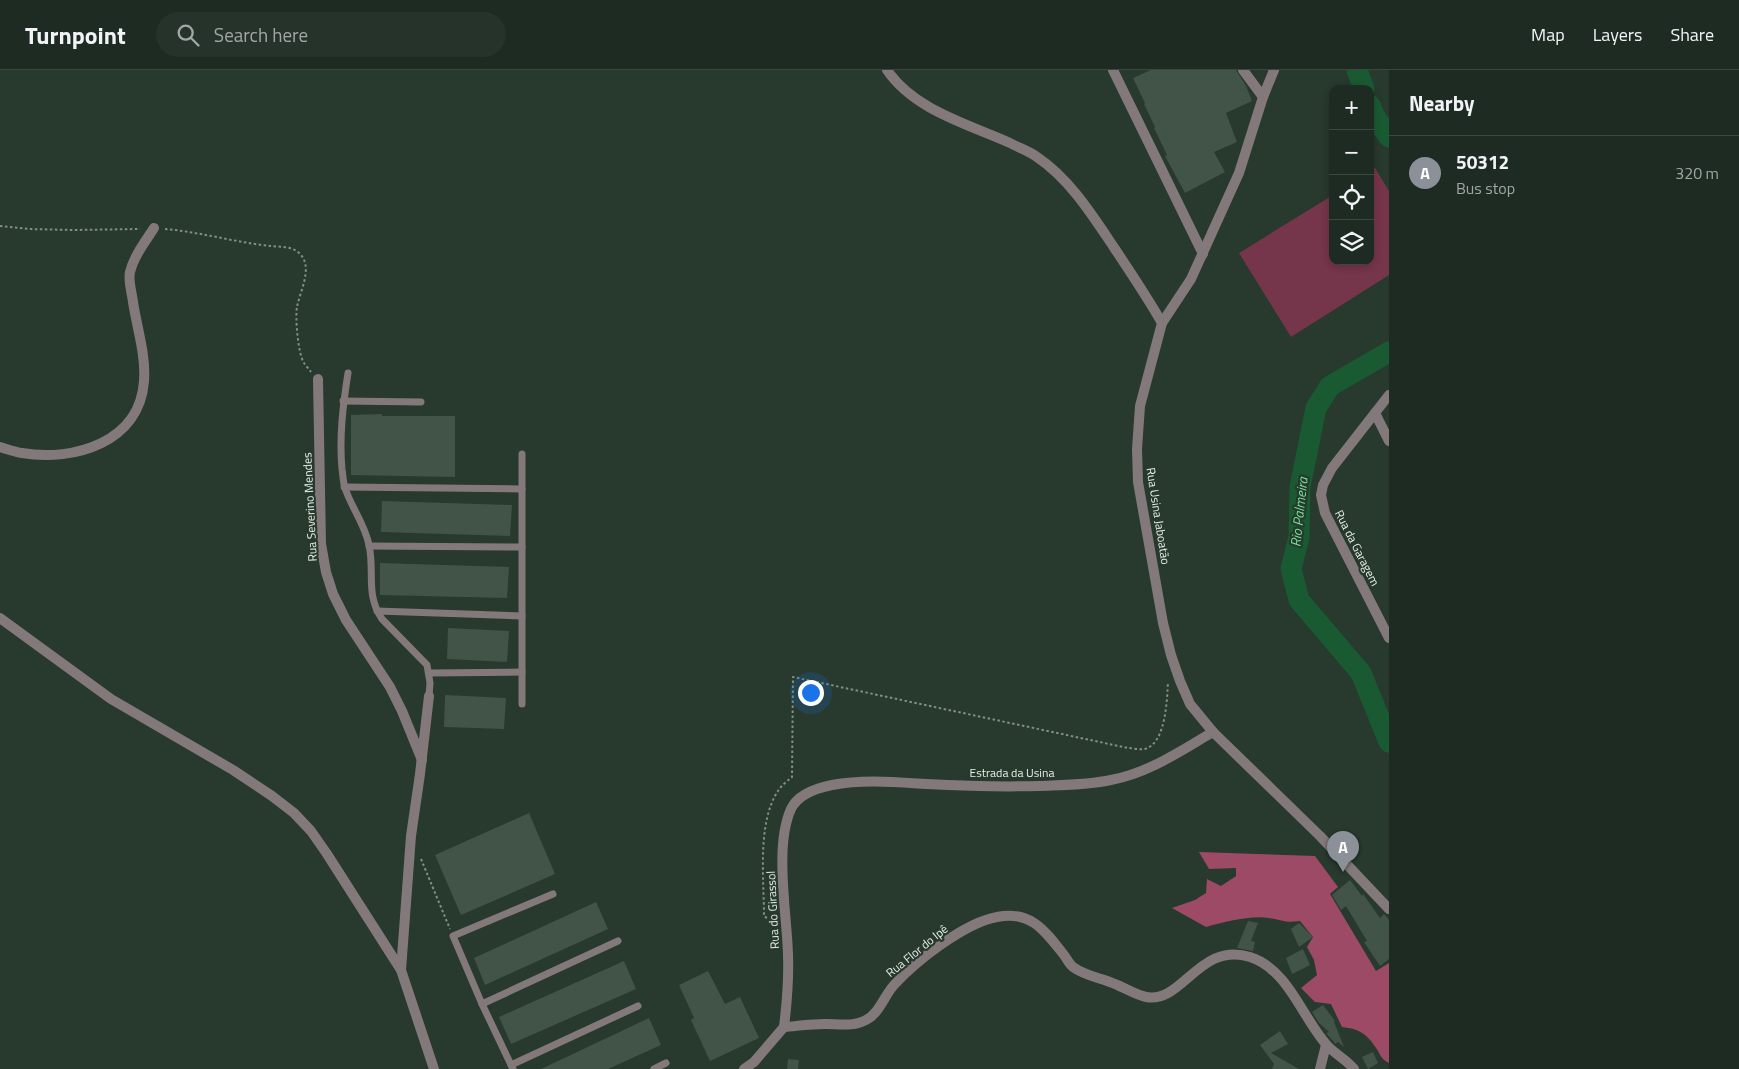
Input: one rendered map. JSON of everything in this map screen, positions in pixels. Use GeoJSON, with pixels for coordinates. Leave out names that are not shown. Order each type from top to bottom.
{"type":"FeatureCollection","features":[{"type":"Feature","properties":{"kind":"street"},"geometry":{"type":"LineString","coordinates":[[887,70],[893,79],[913,96],[941,113],[1036,156],[1053,169],[1090,212],[1150,302],[1162,324]]}},
{"type":"Feature","properties":{"kind":"street"},"geometry":{"type":"LineString","coordinates":[[1112,70],[1203,254]]}},
{"type":"Feature","properties":{"kind":"street"},"geometry":{"type":"LineString","coordinates":[[1243,70],[1263,97]]}},
{"type":"Feature","properties":{"kind":"street","name":"Rua Usina Jaboatão"},"geometry":{"type":"LineString","coordinates":[[1274,70],[1263,97],[1239,173],[1191,279],[1162,324],[1140,406],[1137,449],[1138,482],[1171,655],[1190,704],[1213,732],[1320,836],[1389,908]]}},
{"type":"Feature","properties":{"kind":"street"},"geometry":{"type":"LineString","coordinates":[[0,447],[22,453],[50,455],[84,450],[103,443],[116,435],[129,421],[139,404],[144,381],[142,353],[130,273],[136,256],[154,228]]}},
{"type":"Feature","properties":{"kind":"street","name":"Rua Severino Mendes"},"geometry":{"type":"LineString","coordinates":[[318,379],[321,544],[332,594],[346,620],[390,687],[422,760]]}},
{"type":"Feature","properties":{"kind":"street","name":"Rua da Garagem"},"geometry":{"type":"LineString","coordinates":[[1389,395],[1332,468],[1323,485],[1322,495],[1324,513],[1389,638]]}},
{"type":"Feature","properties":{"kind":"street"},"geometry":{"type":"LineString","coordinates":[[1375,413],[1389,441]]}},
{"type":"Feature","properties":{"kind":"street"},"geometry":{"type":"LineString","coordinates":[[0,618],[111,699],[233,770],[294,813],[322,846],[401,970],[434,1069]]}},
{"type":"Feature","properties":{"kind":"street"},"geometry":{"type":"LineString","coordinates":[[401,970],[411,836],[429,696]]}},
{"type":"Feature","properties":{"kind":"street","name":"Estrada da Usina"},"geometry":{"type":"LineString","coordinates":[[801,796],[815,789],[832,785],[867,782],[985,786],[1076,785],[1111,781],[1149,769],[1213,732]]}},
{"type":"Feature","properties":{"kind":"street","name":"Rua do Girassol"},"geometry":{"type":"LineString","coordinates":[[784,1027],[789,989],[782,854],[791,807],[801,796]]}},
{"type":"Feature","properties":{"kind":"street","name":"Rua Flor do Ipê"},"geometry":{"type":"LineString","coordinates":[[784,1027],[860,1023],[877,1011],[894,986],[936,949],[962,931],[996,917],[1015,916],[1029,919],[1039,926],[1072,966],[1094,977],[1148,997],[1160,996],[1170,991],[1208,960],[1234,954],[1251,957],[1269,967],[1291,992],[1326,1045],[1344,1058],[1354,1069]]}},
{"type":"Feature","properties":{"kind":"street"},"geometry":{"type":"LineString","coordinates":[[744,1069],[754,1062],[784,1027]]}},
{"type":"Feature","properties":{"kind":"street"},"geometry":{"type":"LineString","coordinates":[[1320,1069],[1326,1045]]}},
{"type":"Feature","properties":{"kind":"lane"},"geometry":{"type":"LineString","coordinates":[[348,373],[343,401],[340,449],[344,487],[370,546],[370,584],[376,611],[427,665],[430,673],[429,696]]}},
{"type":"Feature","properties":{"kind":"lane"},"geometry":{"type":"LineString","coordinates":[[343,401],[422,402]]}},
{"type":"Feature","properties":{"kind":"lane"},"geometry":{"type":"LineString","coordinates":[[522,454],[522,704]]}},
{"type":"Feature","properties":{"kind":"lane"},"geometry":{"type":"LineString","coordinates":[[344,487],[522,489]]}},
{"type":"Feature","properties":{"kind":"lane"},"geometry":{"type":"LineString","coordinates":[[370,546],[522,547]]}},
{"type":"Feature","properties":{"kind":"lane"},"geometry":{"type":"LineString","coordinates":[[376,611],[522,616]]}},
{"type":"Feature","properties":{"kind":"lane"},"geometry":{"type":"LineString","coordinates":[[430,673],[522,672]]}},
{"type":"Feature","properties":{"kind":"lane"},"geometry":{"type":"LineString","coordinates":[[553,894],[453,936],[512,1067],[638,1006]]}},
{"type":"Feature","properties":{"kind":"lane"},"geometry":{"type":"LineString","coordinates":[[482,1004],[618,941]]}},
{"type":"Feature","properties":{"kind":"lane"},"geometry":{"type":"LineString","coordinates":[[654,1069],[666,1063]]}},
{"type":"Feature","properties":{"kind":"path"},"geometry":{"type":"LineString","coordinates":[[0,226],[73,230],[154,228],[184,230],[254,244],[291,248],[304,259],[306,270],[296,308],[298,338],[303,362],[318,379]]}},
{"type":"Feature","properties":{"kind":"path"},"geometry":{"type":"LineString","coordinates":[[787,933],[764,916],[764,842],[768,813],[778,790],[792,777],[793,677],[1128,748],[1145,749],[1153,744],[1161,732],[1165,718],[1168,682]]}},
{"type":"Feature","properties":{"kind":"path"},"geometry":{"type":"LineString","coordinates":[[419,854],[453,936]]}},
{"type":"Feature","properties":{"kind":"shaded area"},"geometry":{"type":"Polygon","coordinates":[[[1374,169],[1389,191],[1389,275],[1291,337],[1239,253],[1329,197],[1329,265],[1374,265],[1374,169]]]}},
{"type":"Feature","properties":{"kind":"shaded area"},"geometry":{"type":"Polygon","coordinates":[[[1199,852],[1315,856],[1338,887],[1330,894],[1376,971],[1389,963],[1389,1063],[1382,1058],[1371,1041],[1363,1034],[1354,1029],[1342,1027],[1331,1004],[1315,1002],[1301,988],[1317,975],[1314,960],[1307,947],[1313,937],[1300,921],[1254,917],[1206,927],[1172,908],[1195,900],[1206,893],[1207,879],[1221,886],[1236,876],[1236,868],[1209,869],[1199,852]]]}},
{"type":"Feature","properties":{"kind":"building"},"geometry":{"type":"Polygon","coordinates":[[[1151,70],[1236,70],[1246,86],[1252,101],[1226,113],[1237,142],[1214,152],[1225,172],[1185,193],[1165,156],[1167,155],[1133,78],[1151,70]]]}},
{"type":"Feature","properties":{"kind":"building"},"geometry":{"type":"Polygon","coordinates":[[[382,414],[382,416],[455,416],[455,477],[351,475],[351,415],[382,414]]]}},
{"type":"Feature","properties":{"kind":"building"},"geometry":{"type":"Polygon","coordinates":[[[382,501],[512,505],[510,536],[381,532],[382,501]]]}},
{"type":"Feature","properties":{"kind":"building"},"geometry":{"type":"Polygon","coordinates":[[[380,563],[509,567],[507,598],[380,595],[380,563]]]}},
{"type":"Feature","properties":{"kind":"building"},"geometry":{"type":"Polygon","coordinates":[[[448,628],[509,631],[507,662],[447,659],[448,628]]]}},
{"type":"Feature","properties":{"kind":"building"},"geometry":{"type":"Polygon","coordinates":[[[445,695],[506,698],[504,729],[444,727],[445,695]]]}},
{"type":"Feature","properties":{"kind":"building"},"geometry":{"type":"Polygon","coordinates":[[[529,813],[555,874],[461,915],[435,855],[529,813]]]}},
{"type":"Feature","properties":{"kind":"building"},"geometry":{"type":"Polygon","coordinates":[[[1350,880],[1362,896],[1363,894],[1380,918],[1384,914],[1389,920],[1389,959],[1380,966],[1364,942],[1367,941],[1346,906],[1341,910],[1332,895],[1350,880]]]}},
{"type":"Feature","properties":{"kind":"building"},"geometry":{"type":"Polygon","coordinates":[[[596,902],[608,929],[485,985],[474,958],[596,902]]]}},
{"type":"Feature","properties":{"kind":"building"},"geometry":{"type":"Polygon","coordinates":[[[1248,921],[1258,923],[1251,941],[1255,942],[1253,951],[1237,948],[1248,921]]]}},
{"type":"Feature","properties":{"kind":"building"},"geometry":{"type":"Polygon","coordinates":[[[1299,923],[1313,937],[1299,947],[1291,929],[1299,923]]]}},
{"type":"Feature","properties":{"kind":"building"},"geometry":{"type":"Polygon","coordinates":[[[1303,949],[1310,965],[1292,974],[1286,958],[1303,949]]]}},
{"type":"Feature","properties":{"kind":"building"},"geometry":{"type":"Polygon","coordinates":[[[624,961],[636,989],[511,1044],[499,1017],[624,961]]]}},
{"type":"Feature","properties":{"kind":"building"},"geometry":{"type":"Polygon","coordinates":[[[708,971],[725,1004],[740,997],[759,1038],[710,1061],[691,1020],[694,1018],[679,985],[708,971]]]}},
{"type":"Feature","properties":{"kind":"building"},"geometry":{"type":"Polygon","coordinates":[[[1323,1005],[1335,1021],[1344,1047],[1338,1042],[1335,1044],[1326,1033],[1329,1032],[1319,1023],[1312,1012],[1323,1005]]]}},
{"type":"Feature","properties":{"kind":"building"},"geometry":{"type":"Polygon","coordinates":[[[649,1018],[661,1045],[608,1069],[541,1069],[649,1018]]]}},
{"type":"Feature","properties":{"kind":"building"},"geometry":{"type":"Polygon","coordinates":[[[1280,1031],[1288,1044],[1271,1053],[1299,1069],[1272,1069],[1274,1064],[1260,1045],[1280,1031]]]}},
{"type":"Feature","properties":{"kind":"building"},"geometry":{"type":"Polygon","coordinates":[[[1373,1052],[1378,1063],[1368,1069],[1362,1057],[1373,1052]]]}},
{"type":"Feature","properties":{"kind":"building"},"geometry":{"type":"Polygon","coordinates":[[[788,1059],[799,1060],[798,1069],[787,1069],[788,1059]]]}},
{"type":"Feature","properties":{"kind":"waterway","name":"Rio Palmeira"},"geometry":{"type":"LineString","coordinates":[[1357,70],[1363,85]]}},
{"type":"Feature","properties":{"kind":"waterway","name":"Rio Palmeira"},"geometry":{"type":"LineString","coordinates":[[1374,115],[1389,137]]}},
{"type":"Feature","properties":{"kind":"waterway","name":"Rio Palmeira"},"geometry":{"type":"LineString","coordinates":[[1389,352],[1330,386],[1316,408],[1300,487],[1299,537],[1291,569],[1299,600],[1361,673],[1389,742]]}},
{"type":"Feature","properties":{"kind":"place","name":"50312"},"geometry":{"type":"Point","coordinates":[1343,872]}}]}
